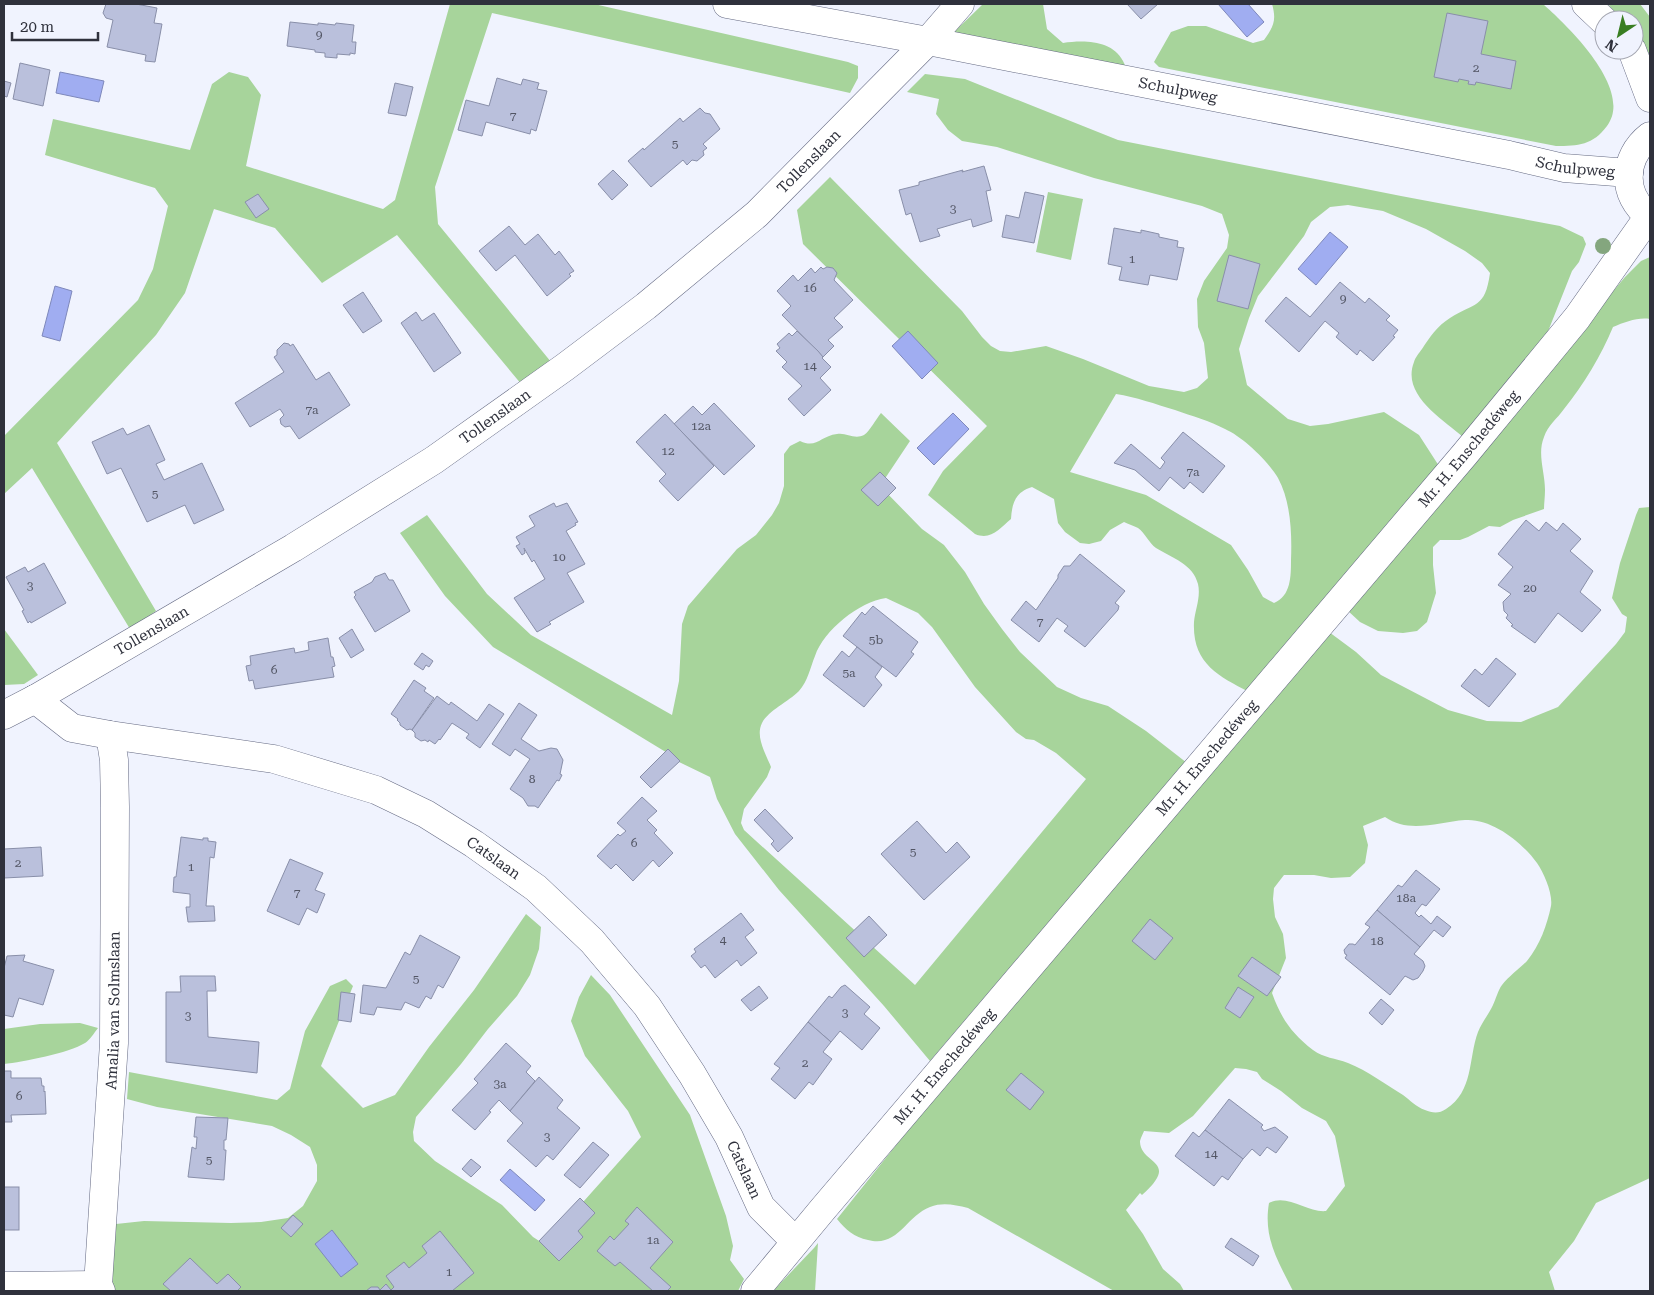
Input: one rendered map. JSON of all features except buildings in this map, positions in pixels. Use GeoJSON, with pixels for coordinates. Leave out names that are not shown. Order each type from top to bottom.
{"type":"FeatureCollection","features":[{"type":"Feature","properties":{"kind":"street","name":"Schulpweg"},"geometry":{"type":"LineString","coordinates":[[727,4],[928,41],[1509,155],[1564,168],[1629,173]]}},
{"type":"Feature","properties":{"kind":"street","name":"Tollenslaan"},"geometry":{"type":"LineString","coordinates":[[4,715],[293,548],[434,460],[565,368],[646,306],[757,214],[928,41],[960,4]]}},
{"type":"Feature","properties":{"kind":"street"},"geometry":{"type":"LineString","coordinates":[[1636,60],[1650,98]]}},
{"type":"Feature","properties":{"kind":"street"},"geometry":{"type":"LineString","coordinates":[[1650,136],[1642,142],[1635,152],[1629,173],[1633,197],[1640,208],[1650,216]]}},
{"type":"Feature","properties":{"kind":"street","name":"Mr. H. Enschedéweg"},"geometry":{"type":"LineString","coordinates":[[755,1291],[795,1241],[1484,431],[1577,318],[1650,216]]}},
{"type":"Feature","properties":{"kind":"street","name":"Catslaan"},"geometry":{"type":"LineString","coordinates":[[34,699],[72,728],[274,759],[376,790],[426,814],[474,844],[536,888],[592,941],[647,1006],[692,1074],[729,1137],[761,1207],[795,1241]]}},
{"type":"Feature","properties":{"kind":"street","name":"Amalia van Solmslaan"},"geometry":{"type":"LineString","coordinates":[[99,1288],[114,1043],[115,807],[114,760],[110,735]]}},
{"type":"Feature","properties":{"kind":"street"},"geometry":{"type":"LineString","coordinates":[[4,1286],[99,1288]]}},
{"type":"Feature","properties":{"kind":"green space"},"geometry":{"type":"Polygon","coordinates":[[[450,4],[594,4],[848,62],[858,66],[858,78],[850,93],[492,13],[435,187],[438,224],[556,368],[527,391],[397,235],[322,283],[275,228],[214,209],[185,293],[156,335],[57,443],[156,611],[130,629],[32,468],[4,494],[4,436],[138,300],[153,269],[168,206],[155,188],[45,155],[53,119],[190,150],[212,84],[229,72],[248,77],[261,95],[246,166],[383,209],[395,200],[450,4]]]}},
{"type":"Feature","properties":{"kind":"green space"},"geometry":{"type":"Polygon","coordinates":[[[983,4],[1043,4],[1047,29],[1063,43],[1097,43],[1105,45],[1118,54],[1126,68],[1127,92],[949,37],[983,4]]]}},
{"type":"Feature","properties":{"kind":"green space"},"geometry":{"type":"Polygon","coordinates":[[[1272,4],[1543,4],[1582,43],[1595,60],[1612,95],[1613,111],[1607,126],[1591,141],[1571,146],[1556,146],[1159,67],[1154,62],[1171,32],[1188,26],[1206,26],[1253,43],[1264,40],[1273,24],[1272,4]]]}},
{"type":"Feature","properties":{"kind":"green space"},"geometry":{"type":"Polygon","coordinates":[[[1608,4],[1640,4],[1650,17],[1650,55],[1644,48],[1644,10],[1613,10],[1608,4]]]}},
{"type":"Feature","properties":{"kind":"green space"},"geometry":{"type":"Polygon","coordinates":[[[925,74],[965,79],[1118,140],[1560,226],[1583,237],[1586,244],[1579,262],[1572,271],[1545,339],[1463,437],[1426,405],[1413,385],[1412,374],[1416,357],[1438,328],[1445,321],[1482,299],[1488,285],[1490,273],[1482,263],[1465,251],[1426,229],[1383,211],[1348,205],[1330,207],[1311,222],[1304,236],[1258,296],[1249,318],[1239,349],[1247,385],[1288,419],[1310,426],[1384,412],[1419,435],[1439,466],[1249,692],[1217,674],[1202,658],[1197,648],[1194,622],[1199,589],[1192,571],[1181,562],[1156,548],[1138,528],[1124,522],[1110,530],[1101,541],[1089,544],[1080,543],[1065,532],[1058,523],[1054,499],[1032,487],[1022,492],[1016,498],[1012,508],[1011,519],[991,535],[981,536],[975,534],[928,495],[943,471],[987,426],[803,244],[797,210],[830,177],[962,311],[991,346],[1000,351],[1011,352],[1046,346],[1149,386],[1184,392],[1197,388],[1208,378],[1204,343],[1198,327],[1197,299],[1204,281],[1227,248],[1229,235],[1222,214],[1202,206],[1094,178],[997,147],[962,141],[948,130],[936,114],[939,99],[907,92],[925,74]],[[1116,394],[1070,472],[1146,495],[1231,545],[1263,597],[1274,603],[1280,600],[1287,591],[1290,579],[1291,529],[1286,497],[1274,471],[1247,444],[1225,429],[1175,410],[1116,394]]]}},
{"type":"Feature","properties":{"kind":"green space"},"geometry":{"type":"Polygon","coordinates":[[[1048,192],[1083,199],[1071,260],[1036,252],[1048,192]]]}},
{"type":"Feature","properties":{"kind":"green space"},"geometry":{"type":"Polygon","coordinates":[[[1650,257],[1650,319],[1636,319],[1613,327],[1585,380],[1546,433],[1541,450],[1545,483],[1544,509],[1513,520],[1500,527],[1489,526],[1460,540],[1440,540],[1433,547],[1436,593],[1427,622],[1417,631],[1403,633],[1378,631],[1360,622],[1347,610],[1625,277],[1641,261],[1650,257]]]}},
{"type":"Feature","properties":{"kind":"green space"},"geometry":{"type":"Polygon","coordinates":[[[881,413],[910,441],[880,486],[922,529],[944,545],[965,572],[984,604],[1020,652],[1057,687],[1081,698],[1108,706],[1146,731],[1187,763],[930,1061],[884,1006],[779,890],[735,834],[717,799],[710,777],[679,762],[669,754],[493,647],[445,596],[400,533],[427,515],[487,594],[531,635],[672,715],[679,681],[682,624],[688,606],[737,549],[756,535],[772,515],[779,503],[784,486],[784,454],[790,446],[800,441],[811,444],[831,435],[844,434],[857,437],[864,435],[881,413]],[[886,598],[854,611],[834,627],[820,646],[807,679],[799,691],[769,714],[762,723],[760,740],[771,767],[767,777],[744,809],[741,823],[744,830],[915,985],[1086,779],[1056,753],[1034,740],[1026,739],[1016,732],[975,687],[932,627],[918,613],[886,598]]]}},
{"type":"Feature","properties":{"kind":"green space"},"geometry":{"type":"Polygon","coordinates":[[[1650,507],[1650,1178],[1596,1203],[1574,1241],[1549,1272],[1555,1291],[1293,1291],[1277,1259],[1270,1238],[1268,1227],[1269,1203],[1283,1200],[1319,1211],[1326,1211],[1345,1186],[1335,1136],[1326,1121],[1302,1108],[1262,1079],[1257,1072],[1246,1069],[1235,1068],[1193,1116],[1169,1133],[1144,1131],[1140,1139],[1142,1149],[1159,1169],[1158,1175],[1153,1184],[1142,1195],[1140,1193],[1126,1210],[1143,1234],[1163,1269],[1180,1284],[1184,1291],[1114,1291],[968,1208],[958,1206],[944,1204],[930,1207],[914,1217],[894,1235],[878,1241],[859,1237],[840,1223],[837,1219],[985,1034],[1329,632],[1356,652],[1381,675],[1448,710],[1487,721],[1521,722],[1558,707],[1625,632],[1627,617],[1622,614],[1612,598],[1620,563],[1639,508],[1650,507]],[[1385,817],[1363,826],[1368,845],[1365,863],[1350,877],[1331,878],[1314,875],[1284,875],[1274,888],[1275,917],[1283,934],[1286,958],[1272,993],[1279,1010],[1288,1024],[1313,1050],[1321,1055],[1355,1066],[1419,1107],[1430,1112],[1438,1112],[1443,1111],[1455,1102],[1466,1084],[1480,1028],[1499,989],[1527,961],[1536,948],[1547,920],[1551,906],[1551,896],[1542,872],[1531,855],[1515,840],[1496,827],[1475,820],[1424,826],[1404,825],[1385,817]]]}},
{"type":"Feature","properties":{"kind":"green space"},"geometry":{"type":"Polygon","coordinates":[[[4,629],[38,675],[24,684],[4,685],[4,629]]]}},
{"type":"Feature","properties":{"kind":"green space"},"geometry":{"type":"Polygon","coordinates":[[[526,914],[541,927],[539,949],[530,975],[517,996],[416,1117],[413,1132],[414,1141],[435,1161],[502,1205],[533,1237],[544,1244],[551,1238],[641,1137],[628,1111],[585,1056],[571,1021],[579,997],[591,975],[610,995],[690,1115],[726,1216],[733,1246],[730,1260],[744,1279],[738,1291],[111,1291],[116,1224],[144,1221],[261,1222],[288,1218],[303,1206],[317,1181],[317,1165],[310,1147],[291,1135],[272,1126],[157,1107],[127,1099],[129,1072],[277,1100],[290,1089],[305,1031],[330,986],[346,979],[353,986],[321,1066],[363,1108],[395,1095],[429,1047],[474,990],[526,914]]]}},
{"type":"Feature","properties":{"kind":"green space"},"geometry":{"type":"Polygon","coordinates":[[[80,1023],[98,1028],[85,1043],[78,1047],[57,1054],[4,1064],[4,1029],[40,1024],[80,1023]]]}},
{"type":"Feature","properties":{"kind":"green space"},"geometry":{"type":"Polygon","coordinates":[[[818,1243],[815,1291],[773,1291],[814,1248],[818,1243]]]}},
{"type":"Feature","properties":{"kind":"water"},"geometry":{"type":"Polygon","coordinates":[[[1218,4],[1248,4],[1264,22],[1247,37],[1218,4]]]}},
{"type":"Feature","properties":{"kind":"water"},"geometry":{"type":"Polygon","coordinates":[[[60,72],[104,81],[99,102],[56,93],[60,72]]]}},
{"type":"Feature","properties":{"kind":"water"},"geometry":{"type":"Polygon","coordinates":[[[1330,232],[1348,247],[1316,285],[1298,269],[1330,232]]]}},
{"type":"Feature","properties":{"kind":"water"},"geometry":{"type":"Polygon","coordinates":[[[55,286],[72,291],[60,341],[42,336],[55,286]]]}},
{"type":"Feature","properties":{"kind":"water"},"geometry":{"type":"Polygon","coordinates":[[[908,331],[938,363],[922,379],[892,346],[908,331]]]}},
{"type":"Feature","properties":{"kind":"water"},"geometry":{"type":"Polygon","coordinates":[[[953,413],[969,429],[934,465],[917,448],[953,413]]]}},
{"type":"Feature","properties":{"kind":"water"},"geometry":{"type":"Polygon","coordinates":[[[510,1169],[545,1200],[535,1211],[500,1180],[510,1169]]]}},
{"type":"Feature","properties":{"kind":"water"},"geometry":{"type":"Polygon","coordinates":[[[332,1230],[358,1264],[341,1277],[315,1244],[332,1230]]]}}]}
